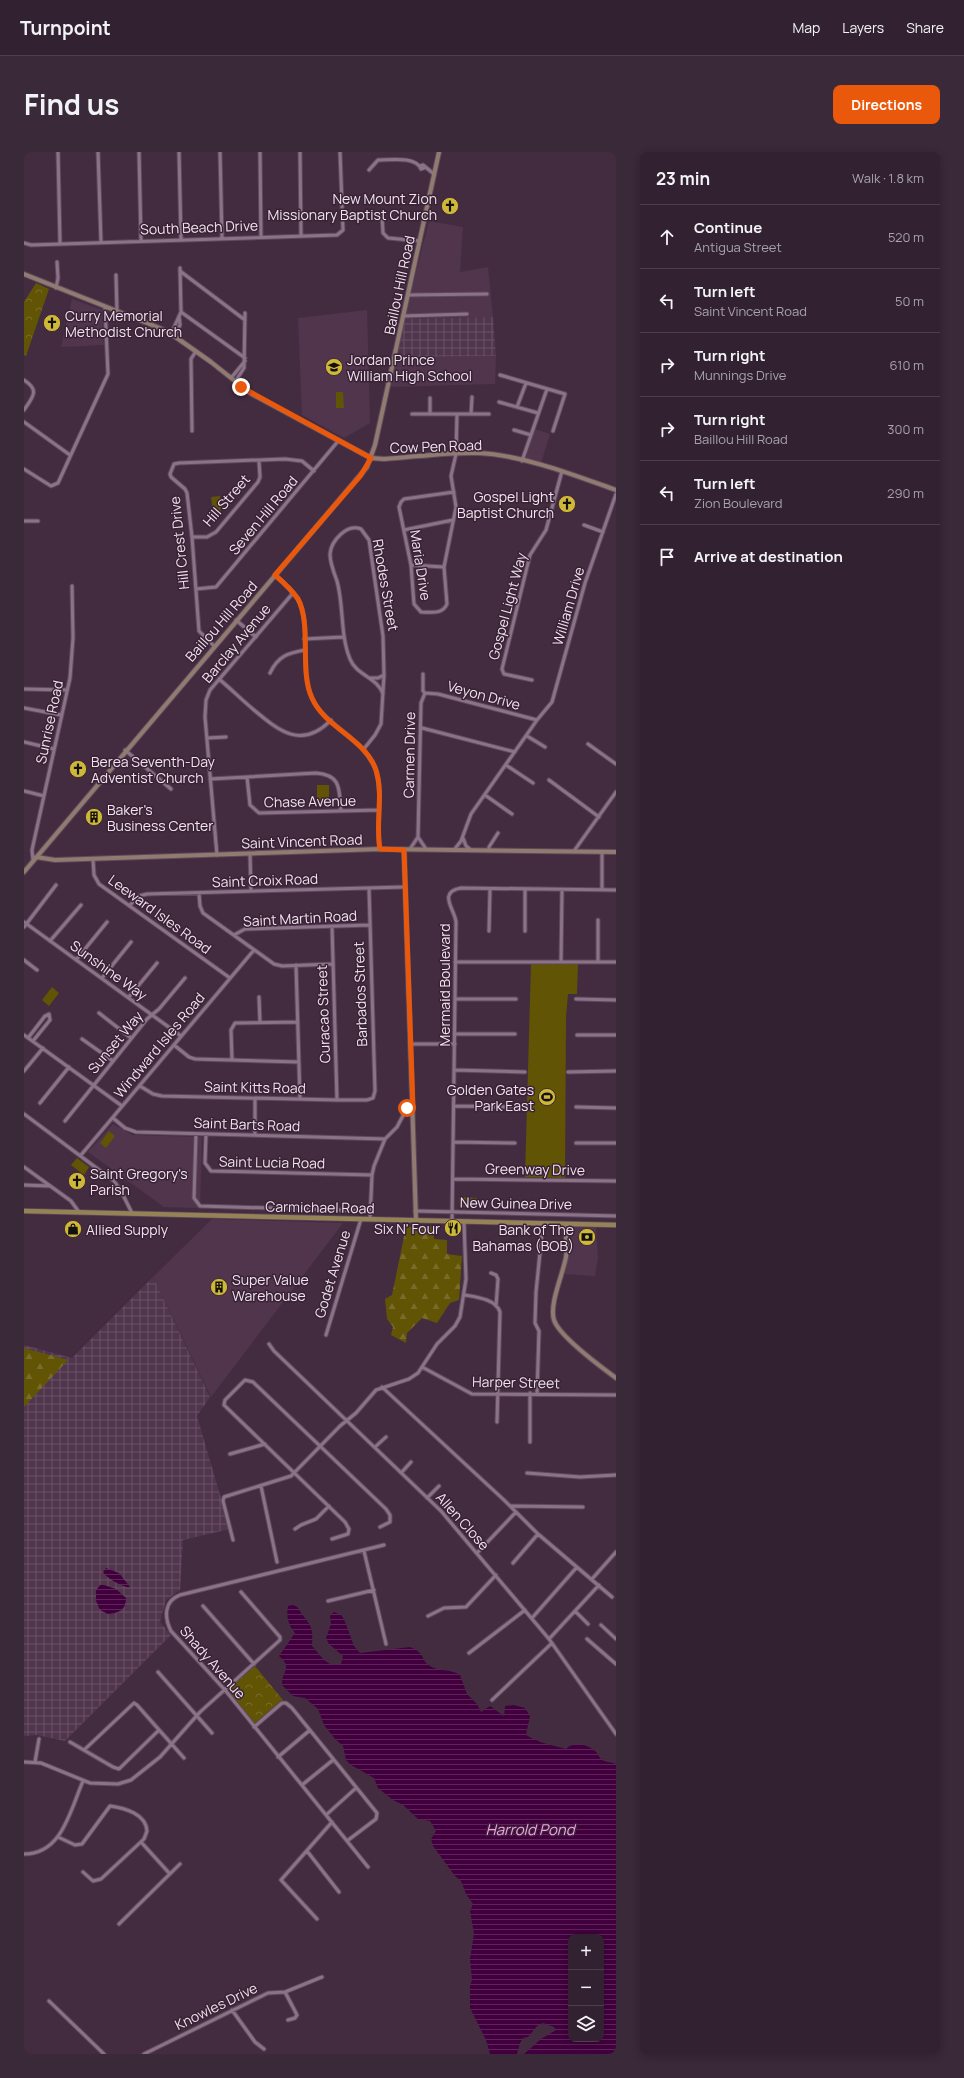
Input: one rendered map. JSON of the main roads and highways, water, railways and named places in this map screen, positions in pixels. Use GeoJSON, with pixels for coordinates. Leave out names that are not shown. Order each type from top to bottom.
{"type":"FeatureCollection","features":[{"type":"Feature","properties":{"kind":"main road","name":"Baillou Hill Road"},"geometry":{"type":"LineString","coordinates":[[24,872],[125,750],[361,475],[371,458],[439,152]]}},
{"type":"Feature","properties":{"kind":"main road"},"geometry":{"type":"LineString","coordinates":[[24,274],[173,335],[235,382],[259,398],[371,458]]}},
{"type":"Feature","properties":{"kind":"main road","name":"Cow Pen Road"},"geometry":{"type":"LineString","coordinates":[[371,458],[384,459],[480,453],[562,471],[616,490]]}},
{"type":"Feature","properties":{"kind":"main road","name":"Saint Vincent Road"},"geometry":{"type":"LineString","coordinates":[[35,859],[93,859],[380,849],[616,852]]}},
{"type":"Feature","properties":{"kind":"main road"},"geometry":{"type":"LineString","coordinates":[[404,850],[416,1220]]}},
{"type":"Feature","properties":{"kind":"main road","name":"Carmichael Road"},"geometry":{"type":"LineString","coordinates":[[24,1211],[616,1225]]}},
{"type":"Feature","properties":{"kind":"main road"},"geometry":{"type":"LineString","coordinates":[[564,1224],[566,1255],[553,1309],[554,1321],[558,1328],[589,1357],[616,1378]]}},
{"type":"Feature","properties":{"kind":"water"},"geometry":{"type":"Polygon","coordinates":[[[106,1568],[119,1573],[130,1587],[111,1580],[103,1572],[106,1568]]]}},
{"type":"Feature","properties":{"kind":"water"},"geometry":{"type":"Polygon","coordinates":[[[101,1584],[116,1589],[126,1598],[125,1605],[121,1610],[108,1614],[100,1610],[96,1601],[96,1590],[101,1584]]]}},
{"type":"Feature","properties":{"kind":"water","name":"Harrold Pond"},"geometry":{"type":"Polygon","coordinates":[[[293,1605],[298,1608],[308,1621],[311,1628],[312,1646],[324,1660],[331,1664],[341,1664],[343,1656],[329,1644],[326,1638],[331,1624],[330,1616],[334,1612],[341,1615],[344,1619],[354,1646],[360,1653],[410,1647],[415,1649],[421,1654],[427,1664],[433,1668],[460,1675],[467,1694],[477,1704],[481,1712],[490,1706],[504,1716],[505,1706],[514,1705],[525,1708],[530,1716],[526,1735],[541,1742],[566,1749],[576,1744],[584,1745],[596,1752],[602,1760],[616,1764],[616,2054],[524,2054],[541,2039],[556,2030],[554,2027],[543,2023],[537,2026],[528,2037],[523,2038],[517,2054],[490,2054],[486,2040],[470,2008],[470,1986],[472,1980],[470,1959],[474,1934],[470,1911],[473,1904],[466,1894],[461,1881],[455,1876],[433,1846],[431,1839],[436,1831],[430,1821],[418,1819],[403,1805],[393,1800],[378,1788],[374,1778],[351,1765],[346,1760],[343,1746],[335,1739],[324,1725],[318,1709],[305,1698],[293,1696],[282,1685],[286,1666],[279,1656],[295,1633],[288,1620],[288,1606],[293,1605]]]}},
{"type":"Feature","properties":{"kind":"place","name":"New Mount Zion Missionary Baptist Church"},"geometry":{"type":"Point","coordinates":[450,206]}},
{"type":"Feature","properties":{"kind":"place","name":"Curry Memorial Methodist Church"},"geometry":{"type":"Point","coordinates":[52,323]}},
{"type":"Feature","properties":{"kind":"place","name":"Jordan Prince William High School"},"geometry":{"type":"Point","coordinates":[334,367]}},
{"type":"Feature","properties":{"kind":"place","name":"Gospel Light Baptist Church"},"geometry":{"type":"Point","coordinates":[567,504]}},
{"type":"Feature","properties":{"kind":"place","name":"Berea Seventh-Day Adventist Church"},"geometry":{"type":"Point","coordinates":[78,769]}},
{"type":"Feature","properties":{"kind":"place","name":"Baker's Business Center"},"geometry":{"type":"Point","coordinates":[94,817]}},
{"type":"Feature","properties":{"kind":"place","name":"Golden Gates Park East"},"geometry":{"type":"Point","coordinates":[547,1097]}},
{"type":"Feature","properties":{"kind":"place","name":"Saint Gregory's Parish"},"geometry":{"type":"Point","coordinates":[77,1181]}},
{"type":"Feature","properties":{"kind":"place","name":"Six N' Four"},"geometry":{"type":"Point","coordinates":[453,1228]}},
{"type":"Feature","properties":{"kind":"place","name":"Allied Supply"},"geometry":{"type":"Point","coordinates":[73,1229]}},
{"type":"Feature","properties":{"kind":"place","name":"Bank of The Bahamas (BOB)"},"geometry":{"type":"Point","coordinates":[587,1237]}},
{"type":"Feature","properties":{"kind":"place","name":"Super Value Warehouse"},"geometry":{"type":"Point","coordinates":[219,1287]}}]}
